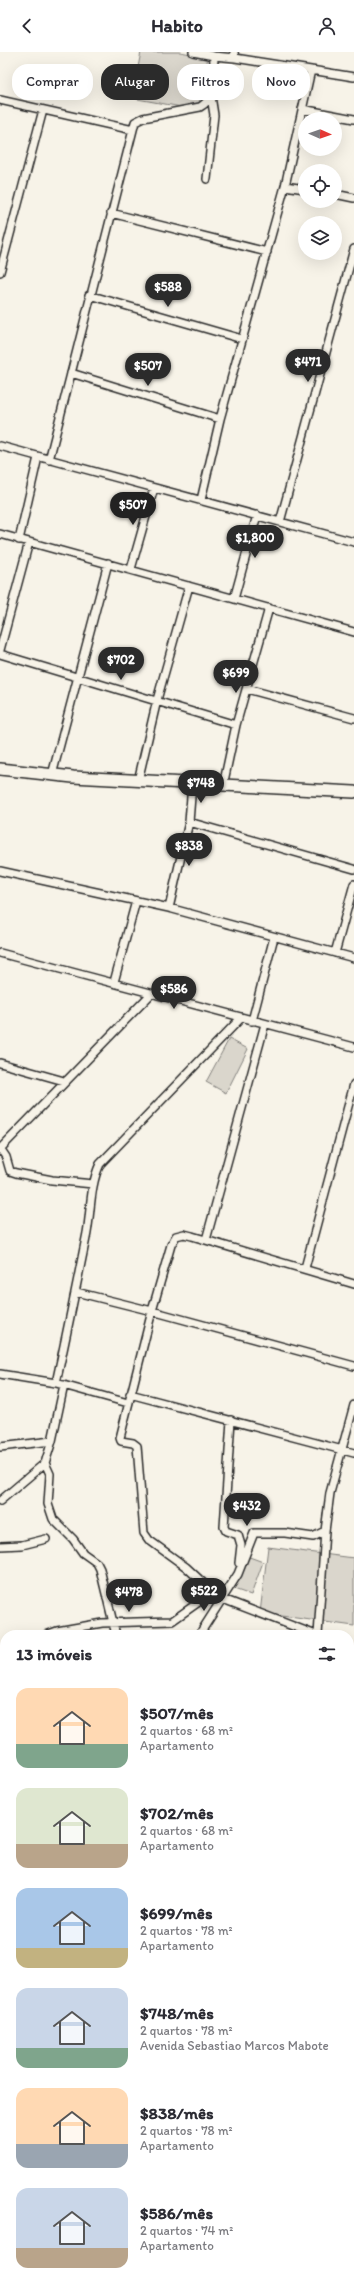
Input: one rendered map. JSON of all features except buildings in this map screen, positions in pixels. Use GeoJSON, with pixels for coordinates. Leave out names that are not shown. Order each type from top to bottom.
{"type":"FeatureCollection","features":[{"type":"Feature","properties":{"kind":"main road"},"geometry":{"type":"LineString","coordinates":[[0,769],[52,775],[138,781],[354,792]]}},
{"type":"Feature","properties":{"kind":"street"},"geometry":{"type":"LineString","coordinates":[[193,52],[214,56],[235,55],[354,77]]}},
{"type":"Feature","properties":{"kind":"street"},"geometry":{"type":"LineString","coordinates":[[213,64],[214,56]]}},
{"type":"Feature","properties":{"kind":"street"},"geometry":{"type":"LineString","coordinates":[[201,500],[220,419],[285,186],[311,70]]}},
{"type":"Feature","properties":{"kind":"street"},"geometry":{"type":"LineString","coordinates":[[0,100],[133,130]]}},
{"type":"Feature","properties":{"kind":"street"},"geometry":{"type":"LineString","coordinates":[[49,460],[89,295],[135,122],[139,119],[200,107],[208,103],[209,100]]}},
{"type":"Feature","properties":{"kind":"street"},"geometry":{"type":"LineString","coordinates":[[207,179],[214,115],[212,100]]}},
{"type":"Feature","properties":{"kind":"street"},"geometry":{"type":"LineString","coordinates":[[302,109],[354,119]]}},
{"type":"Feature","properties":{"kind":"street"},"geometry":{"type":"LineString","coordinates":[[0,272],[42,110]]}},
{"type":"Feature","properties":{"kind":"street"},"geometry":{"type":"LineString","coordinates":[[285,186],[298,188]]}},
{"type":"Feature","properties":{"kind":"street"},"geometry":{"type":"LineString","coordinates":[[342,195],[354,198]]}},
{"type":"Feature","properties":{"kind":"street"},"geometry":{"type":"LineString","coordinates":[[111,213],[267,252]]}},
{"type":"Feature","properties":{"kind":"street"},"geometry":{"type":"LineString","coordinates":[[280,522],[354,249]]}},
{"type":"Feature","properties":{"kind":"street"},"geometry":{"type":"LineString","coordinates":[[89,295],[242,339]]}},
{"type":"Feature","properties":{"kind":"street"},"geometry":{"type":"LineString","coordinates":[[70,373],[220,419]]}},
{"type":"Feature","properties":{"kind":"street"},"geometry":{"type":"LineString","coordinates":[[0,446],[354,542]]}},
{"type":"Feature","properties":{"kind":"street"},"geometry":{"type":"LineString","coordinates":[[19,540],[38,457]]}},
{"type":"Feature","properties":{"kind":"street"},"geometry":{"type":"LineString","coordinates":[[131,569],[154,488]]}},
{"type":"Feature","properties":{"kind":"street"},"geometry":{"type":"LineString","coordinates":[[234,599],[257,515]]}},
{"type":"Feature","properties":{"kind":"street"},"geometry":{"type":"LineString","coordinates":[[0,534],[131,569],[354,632]]}},
{"type":"Feature","properties":{"kind":"street"},"geometry":{"type":"LineString","coordinates":[[0,650],[29,542]]}},
{"type":"Feature","properties":{"kind":"street"},"geometry":{"type":"LineString","coordinates":[[52,775],[108,563]]}},
{"type":"Feature","properties":{"kind":"street"},"geometry":{"type":"LineString","coordinates":[[138,781],[157,700],[189,586]]}},
{"type":"Feature","properties":{"kind":"street"},"geometry":{"type":"LineString","coordinates":[[224,786],[236,725],[269,608]]}},
{"type":"Feature","properties":{"kind":"street"},"geometry":{"type":"LineString","coordinates":[[0,654],[78,679],[157,700],[236,725]]}},
{"type":"Feature","properties":{"kind":"street"},"geometry":{"type":"LineString","coordinates":[[247,689],[354,718]]}},
{"type":"Feature","properties":{"kind":"street"},"geometry":{"type":"LineString","coordinates":[[169,908],[190,822],[192,784]]}},
{"type":"Feature","properties":{"kind":"street"},"geometry":{"type":"LineString","coordinates":[[190,822],[354,870]]}},
{"type":"Feature","properties":{"kind":"street"},"geometry":{"type":"LineString","coordinates":[[0,871],[169,908],[354,958]]}},
{"type":"Feature","properties":{"kind":"street"},"geometry":{"type":"LineString","coordinates":[[335,953],[354,884]]}},
{"type":"Feature","properties":{"kind":"street"},"geometry":{"type":"LineString","coordinates":[[114,982],[136,901]]}},
{"type":"Feature","properties":{"kind":"street"},"geometry":{"type":"LineString","coordinates":[[252,1021],[274,937]]}},
{"type":"Feature","properties":{"kind":"street"},"geometry":{"type":"LineString","coordinates":[[0,952],[114,982],[151,994],[354,1047]]}},
{"type":"Feature","properties":{"kind":"street"},"geometry":{"type":"LineString","coordinates":[[93,1184],[52,1180],[10,1171],[0,1148],[64,1081],[151,994]]}},
{"type":"Feature","properties":{"kind":"street"},"geometry":{"type":"LineString","coordinates":[[56,1383],[76,1292],[89,1221],[93,1184],[100,1164],[241,1018]]}},
{"type":"Feature","properties":{"kind":"street"},"geometry":{"type":"LineString","coordinates":[[206,1240],[265,1024]]}},
{"type":"Feature","properties":{"kind":"street"},"geometry":{"type":"LineString","coordinates":[[0,1063],[64,1081]]}},
{"type":"Feature","properties":{"kind":"street"},"geometry":{"type":"LineString","coordinates":[[305,1268],[354,1084]]}},
{"type":"Feature","properties":{"kind":"street"},"geometry":{"type":"LineString","coordinates":[[303,1630],[260,1615],[223,1599],[213,1592],[186,1566],[145,1537],[137,1446],[133,1443],[121,1441],[120,1438],[152,1311],[171,1245],[176,1236],[184,1234],[305,1268],[354,1284]]}},
{"type":"Feature","properties":{"kind":"street"},"geometry":{"type":"LineString","coordinates":[[76,1292],[354,1366]]}},
{"type":"Feature","properties":{"kind":"street"},"geometry":{"type":"LineString","coordinates":[[0,1374],[56,1383],[128,1403]]}},
{"type":"Feature","properties":{"kind":"street"},"geometry":{"type":"LineString","coordinates":[[0,1501],[45,1463],[52,1441],[64,1386]]}},
{"type":"Feature","properties":{"kind":"street"},"geometry":{"type":"LineString","coordinates":[[130,1394],[354,1453]]}},
{"type":"Feature","properties":{"kind":"street"},"geometry":{"type":"LineString","coordinates":[[317,1630],[325,1531],[330,1492],[354,1405]]}},
{"type":"Feature","properties":{"kind":"street"},"geometry":{"type":"LineString","coordinates":[[230,1420],[224,1528],[226,1531],[238,1535],[241,1539],[238,1574]]}},
{"type":"Feature","properties":{"kind":"street"},"geometry":{"type":"LineString","coordinates":[[0,1447],[52,1441]]}},
{"type":"Feature","properties":{"kind":"street"},"geometry":{"type":"LineString","coordinates":[[45,1463],[50,1474],[49,1513],[53,1520],[73,1539],[83,1553],[97,1563],[100,1569],[115,1630]]}},
{"type":"Feature","properties":{"kind":"street"},"geometry":{"type":"LineString","coordinates":[[202,1630],[223,1599],[227,1589],[238,1574],[254,1533],[284,1533],[313,1537],[325,1531]]}},
{"type":"Feature","properties":{"kind":"street"},"geometry":{"type":"LineString","coordinates":[[0,1546],[22,1545],[46,1539]]}},
{"type":"Feature","properties":{"kind":"street"},"geometry":{"type":"LineString","coordinates":[[64,1630],[113,1623],[172,1621],[213,1592]]}},
{"type":"Feature","properties":{"kind":"shaded area"},"geometry":{"type":"Polygon","coordinates":[[[141,52],[180,52],[208,57],[207,64],[177,64],[177,100],[200,100],[198,110],[143,100],[169,100],[169,64],[139,64],[141,52]]]}},
{"type":"Feature","properties":{"kind":"shaded area"},"geometry":{"type":"Polygon","coordinates":[[[229,1039],[248,1049],[226,1093],[206,1082],[229,1039]]]}},
{"type":"Feature","properties":{"kind":"shaded area"},"geometry":{"type":"Polygon","coordinates":[[[268,1547],[354,1558],[354,1626],[260,1613],[268,1547]]]}},
{"type":"Feature","properties":{"kind":"shaded area"},"geometry":{"type":"Polygon","coordinates":[[[244,1555],[263,1562],[251,1595],[231,1588],[244,1555]]]}}]}
